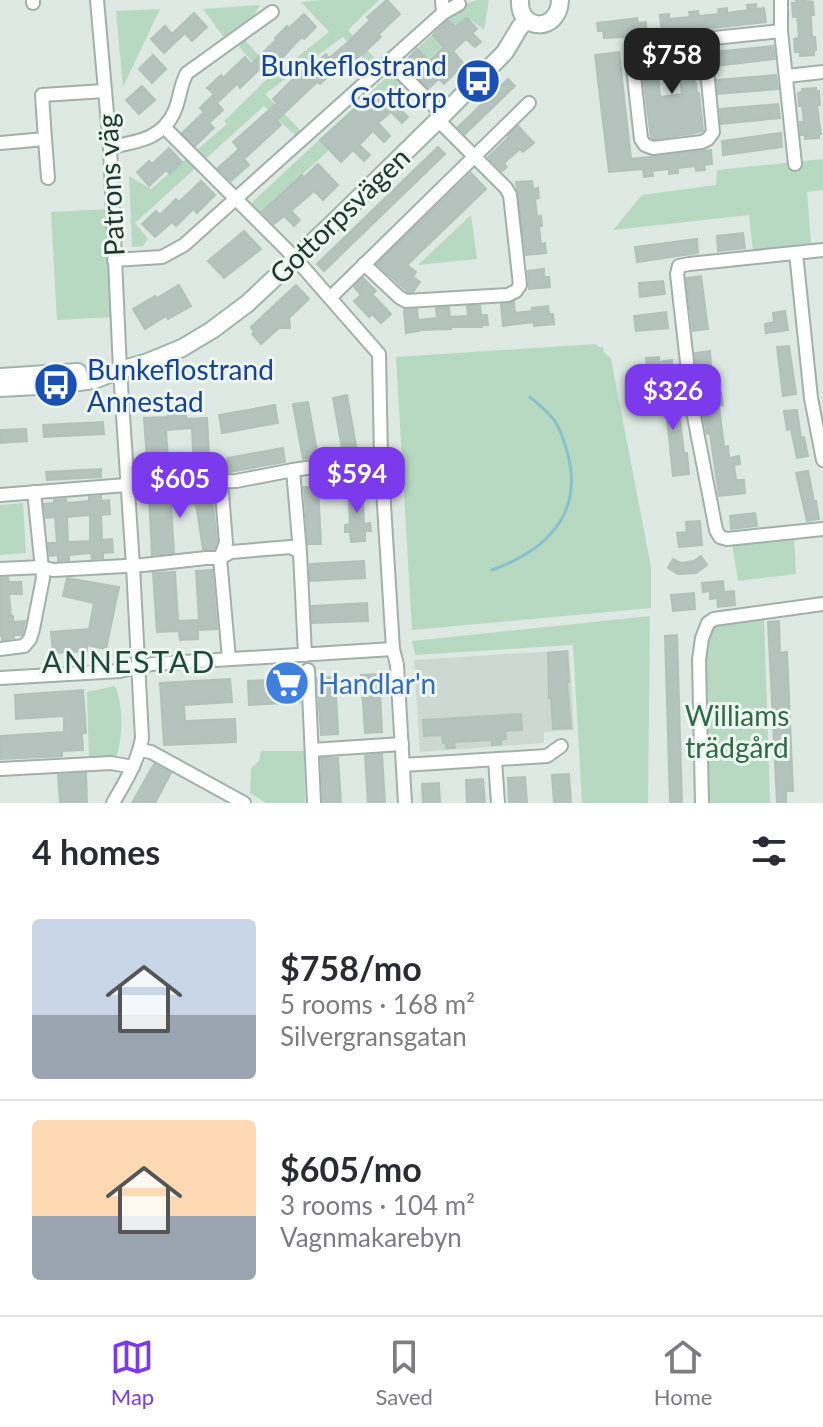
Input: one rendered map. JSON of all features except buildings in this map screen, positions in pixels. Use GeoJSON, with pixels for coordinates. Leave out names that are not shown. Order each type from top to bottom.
{"type":"FeatureCollection","features":[{"type":"Feature","properties":{"kind":"street","name":"Patrons väg"},"geometry":{"type":"LineString","coordinates":[[97,0],[110,147],[142,738],[140,750]]}},
{"type":"Feature","properties":{"kind":"street"},"geometry":{"type":"LineString","coordinates":[[520,0],[519,8],[527,20],[538,25],[550,22],[558,12],[560,0]]}},
{"type":"Feature","properties":{"kind":"street"},"geometry":{"type":"LineString","coordinates":[[781,0],[781,31],[795,164]]}},
{"type":"Feature","properties":{"kind":"street"},"geometry":{"type":"LineString","coordinates":[[114,260],[162,257],[184,245],[390,62],[442,7],[459,4]]}},
{"type":"Feature","properties":{"kind":"street"},"geometry":{"type":"LineString","coordinates":[[110,147],[144,141],[164,127],[175,111],[187,73],[272,12]]}},
{"type":"Feature","properties":{"kind":"street","name":"Gottorpsvägen"},"geometry":{"type":"LineString","coordinates":[[0,388],[94,380],[182,348],[212,330],[248,303],[440,118],[505,52],[527,20]]}},
{"type":"Feature","properties":{"kind":"street"},"geometry":{"type":"LineString","coordinates":[[704,39],[713,132],[702,142],[653,148],[645,145],[641,139],[632,59],[639,46],[704,39],[781,31]]}},
{"type":"Feature","properties":{"kind":"street"},"geometry":{"type":"LineString","coordinates":[[364,264],[406,301],[508,295],[520,285],[510,195],[506,188],[390,62]]}},
{"type":"Feature","properties":{"kind":"street"},"geometry":{"type":"LineString","coordinates":[[787,76],[823,72]]}},
{"type":"Feature","properties":{"kind":"street"},"geometry":{"type":"LineString","coordinates":[[48,178],[42,95],[105,91]]}},
{"type":"Feature","properties":{"kind":"street"},"geometry":{"type":"LineString","coordinates":[[330,298],[529,103]]}},
{"type":"Feature","properties":{"kind":"street"},"geometry":{"type":"LineString","coordinates":[[164,127],[295,258],[379,354],[381,457],[405,803]]}},
{"type":"Feature","properties":{"kind":"street"},"geometry":{"type":"LineString","coordinates":[[0,143],[45,139]]}},
{"type":"Feature","properties":{"kind":"street"},"geometry":{"type":"LineString","coordinates":[[823,250],[689,264],[679,266],[677,274],[692,406],[716,530],[720,537],[727,539],[823,529]]}},
{"type":"Feature","properties":{"kind":"street"},"geometry":{"type":"LineString","coordinates":[[796,253],[811,398],[823,460]]}},
{"type":"Feature","properties":{"kind":"street","name":"Gottorpsvägen"},"geometry":{"type":"LineString","coordinates":[[0,377],[120,370]]}},
{"type":"Feature","properties":{"kind":"street"},"geometry":{"type":"LineString","coordinates":[[0,495],[127,485],[236,481],[381,457]]}},
{"type":"Feature","properties":{"kind":"street"},"geometry":{"type":"LineString","coordinates":[[293,470],[305,655]]}},
{"type":"Feature","properties":{"kind":"street"},"geometry":{"type":"LineString","coordinates":[[221,481],[226,543],[220,558],[229,659]]}},
{"type":"Feature","properties":{"kind":"street"},"geometry":{"type":"LineString","coordinates":[[0,649],[24,646],[33,629],[43,578],[34,492]]}},
{"type":"Feature","properties":{"kind":"street"},"geometry":{"type":"LineString","coordinates":[[0,569],[133,566],[220,558],[231,552],[291,547],[300,552]]}},
{"type":"Feature","properties":{"kind":"street"},"geometry":{"type":"LineString","coordinates":[[702,803],[699,660],[708,623],[714,619],[823,604]]}},
{"type":"Feature","properties":{"kind":"street"},"geometry":{"type":"LineString","coordinates":[[0,678],[120,671],[152,664],[393,649]]}},
{"type":"Feature","properties":{"kind":"street"},"geometry":{"type":"LineString","coordinates":[[308,670],[314,803]]}},
{"type":"Feature","properties":{"kind":"street"},"geometry":{"type":"LineString","coordinates":[[312,750],[402,744]]}},
{"type":"Feature","properties":{"kind":"street"},"geometry":{"type":"LineString","coordinates":[[403,765],[547,756],[561,746]]}},
{"type":"Feature","properties":{"kind":"street"},"geometry":{"type":"LineString","coordinates":[[113,803],[140,750],[151,752],[236,801]]}},
{"type":"Feature","properties":{"kind":"street"},"geometry":{"type":"LineString","coordinates":[[495,760],[498,803]]}},
{"type":"Feature","properties":{"kind":"street"},"geometry":{"type":"LineString","coordinates":[[0,769],[111,763],[133,767]]}},
{"type":"Feature","properties":{"kind":"shaded area"},"geometry":{"type":"Polygon","coordinates":[[[569,650],[574,730],[544,732],[544,743],[420,752],[414,660],[569,650]]]}},
{"type":"Feature","properties":{"kind":"green space"},"geometry":{"type":"Polygon","coordinates":[[[379,0],[348,30],[381,65],[375,71],[343,37],[265,94],[304,134],[299,139],[264,106],[135,223],[148,239],[143,246],[132,247],[129,176],[151,189],[227,124],[224,121],[267,79],[236,43],[243,38],[276,74],[329,32],[301,2],[379,0]]]}},
{"type":"Feature","properties":{"kind":"green space"},"geometry":{"type":"Polygon","coordinates":[[[489,0],[484,30],[467,17],[447,36],[444,45],[256,217],[246,208],[465,4],[489,0]]]}},
{"type":"Feature","properties":{"kind":"green space"},"geometry":{"type":"Polygon","coordinates":[[[260,5],[250,22],[225,39],[203,9],[260,5]]]}},
{"type":"Feature","properties":{"kind":"green space"},"geometry":{"type":"Polygon","coordinates":[[[160,9],[123,87],[116,11],[160,9]]]}},
{"type":"Feature","properties":{"kind":"green space"},"geometry":{"type":"Polygon","coordinates":[[[823,159],[823,190],[807,192],[811,244],[753,252],[749,215],[613,230],[642,195],[716,185],[717,170],[823,159]]]}},
{"type":"Feature","properties":{"kind":"green space"},"geometry":{"type":"Polygon","coordinates":[[[108,209],[114,317],[57,320],[51,212],[108,209]]]}},
{"type":"Feature","properties":{"kind":"green space"},"geometry":{"type":"Polygon","coordinates":[[[471,215],[477,259],[418,265],[471,215]]]}},
{"type":"Feature","properties":{"kind":"green space"},"geometry":{"type":"Polygon","coordinates":[[[595,344],[603,347],[611,359],[651,567],[651,608],[412,630],[396,357],[595,344]]]}},
{"type":"Feature","properties":{"kind":"green space"},"geometry":{"type":"Polygon","coordinates":[[[23,503],[26,553],[0,555],[0,505],[23,503]]]}},
{"type":"Feature","properties":{"kind":"green space"},"geometry":{"type":"Polygon","coordinates":[[[794,536],[796,574],[738,581],[732,544],[794,536]]]}},
{"type":"Feature","properties":{"kind":"green space"},"geometry":{"type":"Polygon","coordinates":[[[650,616],[648,803],[582,803],[573,645],[415,655],[412,641],[650,616]]]}},
{"type":"Feature","properties":{"kind":"green space","name":"Williams trädgård"},"geometry":{"type":"Polygon","coordinates":[[[764,619],[770,803],[708,803],[704,659],[712,627],[716,623],[764,619]]]}},
{"type":"Feature","properties":{"kind":"green space"},"geometry":{"type":"Polygon","coordinates":[[[115,686],[121,723],[115,760],[89,760],[87,692],[115,686]]]}},
{"type":"Feature","properties":{"kind":"green space"},"geometry":{"type":"Polygon","coordinates":[[[261,751],[304,751],[305,803],[266,803],[250,793],[251,768],[259,761],[261,751]]]}},
{"type":"Feature","properties":{"kind":"waterway"},"geometry":{"type":"LineString","coordinates":[[492,570],[542,543],[564,515],[569,499],[569,459],[562,436],[551,416],[530,397]]}},
{"type":"Feature","properties":{"kind":"place","name":"Bunkeflostrand Gottorp"},"geometry":{"type":"Point","coordinates":[478,81]}},
{"type":"Feature","properties":{"kind":"place","name":"Bunkeflostrand Annestad"},"geometry":{"type":"Point","coordinates":[56,385]}},
{"type":"Feature","properties":{"kind":"place","name":"Handlar'n"},"geometry":{"type":"Point","coordinates":[287,683]}},
{"type":"Feature","properties":{"kind":"district","name":"ANNESTAD"},"geometry":{"type":"Point","coordinates":[129,661]}}]}
